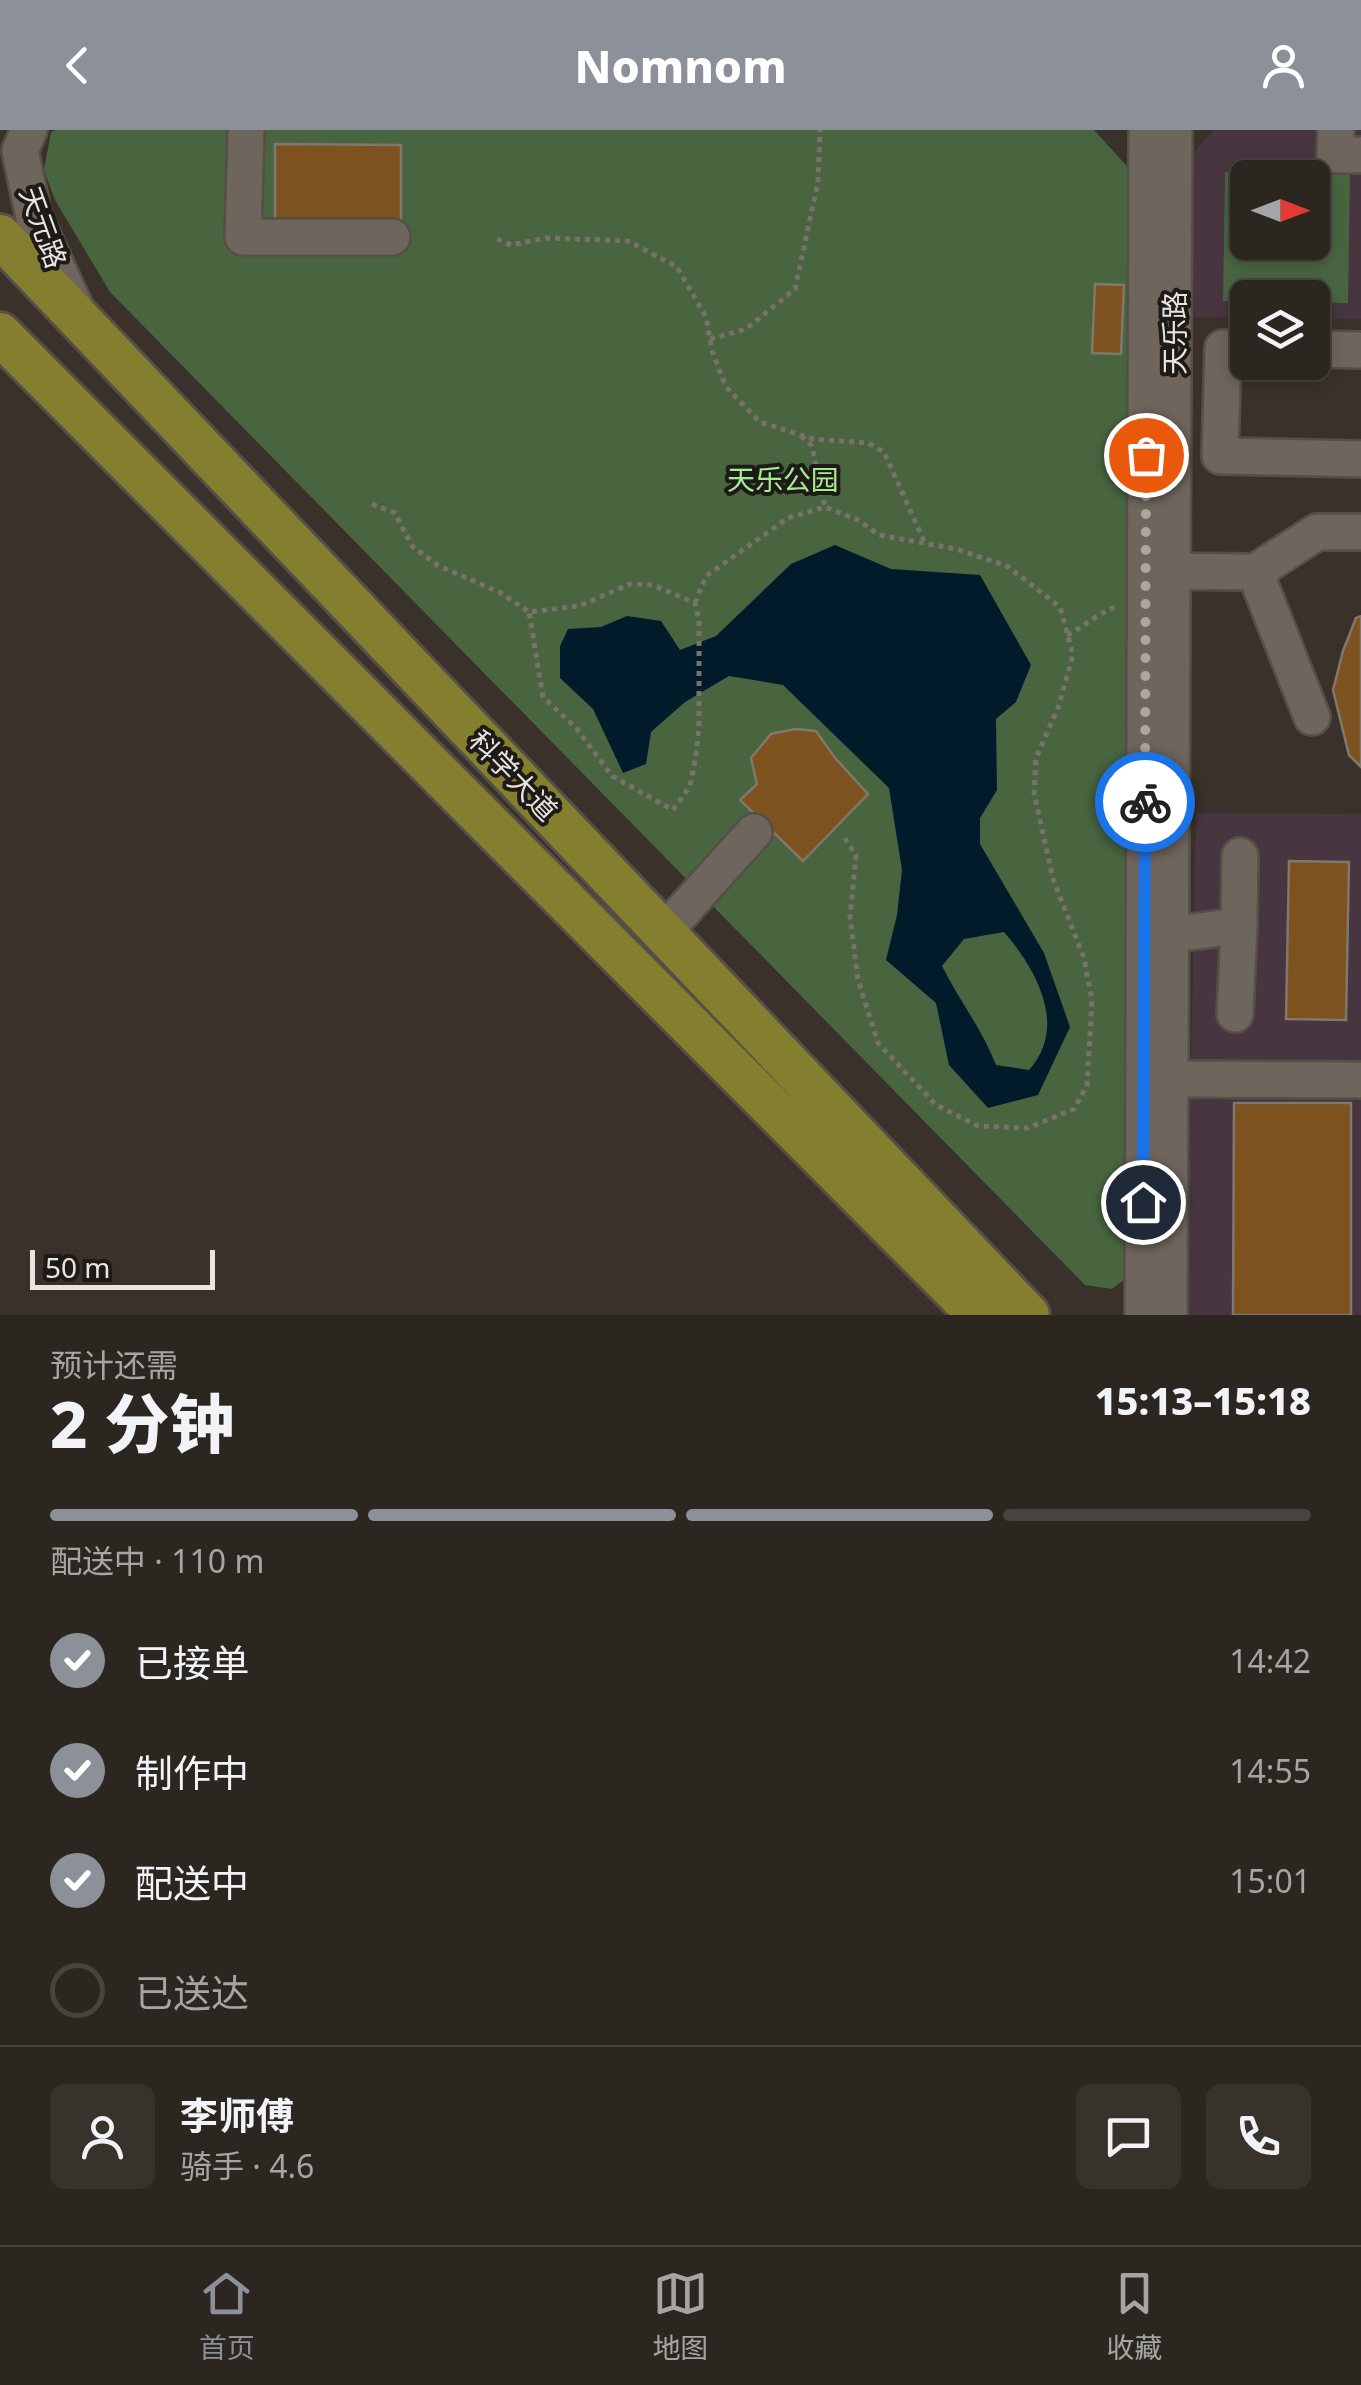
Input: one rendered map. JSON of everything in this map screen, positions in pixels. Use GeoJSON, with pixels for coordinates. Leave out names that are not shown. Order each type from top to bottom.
{"type":"FeatureCollection","features":[{"type":"Feature","properties":{"kind":"main road","name":"科学大道"},"geometry":{"type":"LineString","coordinates":[[0,236],[1028,1315]]}},
{"type":"Feature","properties":{"kind":"main road","name":"科学大道"},"geometry":{"type":"LineString","coordinates":[[0,334],[979,1315]]}},
{"type":"Feature","properties":{"kind":"street","name":"天元路"},"geometry":{"type":"LineString","coordinates":[[29,130],[20,151],[34,217],[82,322]]}},
{"type":"Feature","properties":{"kind":"street"},"geometry":{"type":"LineString","coordinates":[[246,130],[243,237],[392,237]]}},
{"type":"Feature","properties":{"kind":"street","name":"天乐路"},"geometry":{"type":"LineString","coordinates":[[1148,130],[1160,378]]}},
{"type":"Feature","properties":{"kind":"street","name":"天乐路"},"geometry":{"type":"LineString","coordinates":[[1142,1315],[1158,936],[1154,581],[1174,130]]}},
{"type":"Feature","properties":{"kind":"street"},"geometry":{"type":"LineString","coordinates":[[1336,130],[1335,155],[1361,155]]}},
{"type":"Feature","properties":{"kind":"street"},"geometry":{"type":"LineString","coordinates":[[1230,348],[1224,348],[1220,456],[1361,459]]}},
{"type":"Feature","properties":{"kind":"street"},"geometry":{"type":"LineString","coordinates":[[1330,350],[1361,350]]}},
{"type":"Feature","properties":{"kind":"street"},"geometry":{"type":"LineString","coordinates":[[1160,378],[1222,378]]}},
{"type":"Feature","properties":{"kind":"street"},"geometry":{"type":"LineString","coordinates":[[1154,581],[1255,572],[1317,532],[1361,532]]}},
{"type":"Feature","properties":{"kind":"street"},"geometry":{"type":"LineString","coordinates":[[1255,572],[1312,717]]}},
{"type":"Feature","properties":{"kind":"street"},"geometry":{"type":"LineString","coordinates":[[664,932],[754,832]]}},
{"type":"Feature","properties":{"kind":"street"},"geometry":{"type":"LineString","coordinates":[[1235,1014],[1240,856]]}},
{"type":"Feature","properties":{"kind":"street"},"geometry":{"type":"LineString","coordinates":[[1158,936],[1239,926]]}},
{"type":"Feature","properties":{"kind":"street","name":"天乐路"},"geometry":{"type":"LineString","coordinates":[[1158,936],[1170,1079],[1169,1315]]}},
{"type":"Feature","properties":{"kind":"street"},"geometry":{"type":"LineString","coordinates":[[1170,1079],[1361,1080]]}},
{"type":"Feature","properties":{"kind":"path"},"geometry":{"type":"LineString","coordinates":[[710,340],[746,329],[795,289],[818,182],[820,130]]}},
{"type":"Feature","properties":{"kind":"path"},"geometry":{"type":"LineString","coordinates":[[497,240],[511,245],[546,238],[628,241],[677,267],[706,317],[726,387],[760,422],[814,439],[868,443],[884,452],[925,544]]}},
{"type":"Feature","properties":{"kind":"path"},"geometry":{"type":"LineString","coordinates":[[799,434],[812,446],[825,507]]}},
{"type":"Feature","properties":{"kind":"path"},"geometry":{"type":"LineString","coordinates":[[372,504],[395,513],[412,546],[437,565],[501,593],[529,612],[579,606],[630,584],[653,585],[695,603]]}},
{"type":"Feature","properties":{"kind":"path"},"geometry":{"type":"LineString","coordinates":[[529,612],[543,697],[578,729],[612,776],[673,810],[690,786],[700,726],[700,620],[695,603],[706,576],[788,518],[825,507],[858,520],[879,535],[1008,566],[1060,607],[1073,655],[1058,708],[1036,758],[1034,793],[1053,879],[1084,958],[1092,1000],[1088,1085],[1074,1110],[1028,1128],[978,1126],[936,1105],[878,1043],[858,980],[850,916],[856,855],[844,837]]}},
{"type":"Feature","properties":{"kind":"path"},"geometry":{"type":"LineString","coordinates":[[1068,635],[1154,581]]}},
{"type":"Feature","properties":{"kind":"shaded area"},"geometry":{"type":"Polygon","coordinates":[[[1214,130],[1361,130],[1361,319],[1330,319],[1330,280],[1230,280],[1230,318],[1194,317],[1191,155],[1214,130]]]}},
{"type":"Feature","properties":{"kind":"shaded area"},"geometry":{"type":"Polygon","coordinates":[[[1196,813],[1361,814],[1361,1315],[1186,1315],[1196,813]]]}},
{"type":"Feature","properties":{"kind":"green space","name":"天乐公园"},"geometry":{"type":"Polygon","coordinates":[[[1094,130],[1133,173],[1133,1273],[1112,1289],[1085,1285],[110,292],[55,200],[44,170],[51,132],[1094,130]]]}},
{"type":"Feature","properties":{"kind":"green space"},"geometry":{"type":"Polygon","coordinates":[[[1225,172],[1230,172],[1230,260],[1330,260],[1330,174],[1350,174],[1348,303],[1330,302],[1330,280],[1230,280],[1230,301],[1223,301],[1225,172]]]}},
{"type":"Feature","properties":{"kind":"water"},"geometry":{"type":"Polygon","coordinates":[[[835,545],[891,569],[980,575],[1031,665],[1016,702],[996,719],[997,790],[980,818],[980,844],[1044,953],[1070,1027],[1038,1095],[988,1108],[949,1065],[936,1003],[886,960],[902,870],[889,788],[783,685],[729,676],[685,702],[651,732],[646,764],[623,773],[593,709],[560,678],[560,646],[568,629],[601,627],[627,616],[661,621],[680,650],[716,636],[791,564],[835,545]],[[1004,932],[964,939],[942,966],[996,1065],[1029,1070],[1046,1036],[1047,1017],[1037,981],[1004,932]]]}},
{"type":"Feature","properties":{"kind":"building"},"geometry":{"type":"Polygon","coordinates":[[[275,144],[401,145],[401,226],[275,225],[275,144]]]}},
{"type":"Feature","properties":{"kind":"building"},"geometry":{"type":"Polygon","coordinates":[[[1095,284],[1124,285],[1121,354],[1092,353],[1095,284]]]}},
{"type":"Feature","properties":{"kind":"building"},"geometry":{"type":"Polygon","coordinates":[[[1361,616],[1361,767],[1349,755],[1333,690],[1343,651],[1356,618],[1361,616]]]}},
{"type":"Feature","properties":{"kind":"building"},"geometry":{"type":"Polygon","coordinates":[[[795,729],[816,731],[868,794],[803,861],[740,800],[757,784],[751,758],[771,734],[795,729]]]}},
{"type":"Feature","properties":{"kind":"building"},"geometry":{"type":"Polygon","coordinates":[[[1289,861],[1349,862],[1346,1020],[1286,1019],[1289,861]]]}},
{"type":"Feature","properties":{"kind":"building"},"geometry":{"type":"Polygon","coordinates":[[[1234,1103],[1351,1103],[1351,1315],[1233,1315],[1234,1103]]]}},
{"type":"Feature","properties":{"kind":"way so far"},"geometry":{"type":"LineString","coordinates":[[1145,802],[1146,455]]}},
{"type":"Feature","properties":{"kind":"route"},"geometry":{"type":"LineString","coordinates":[[1143,1202],[1145,802]]}}]}
